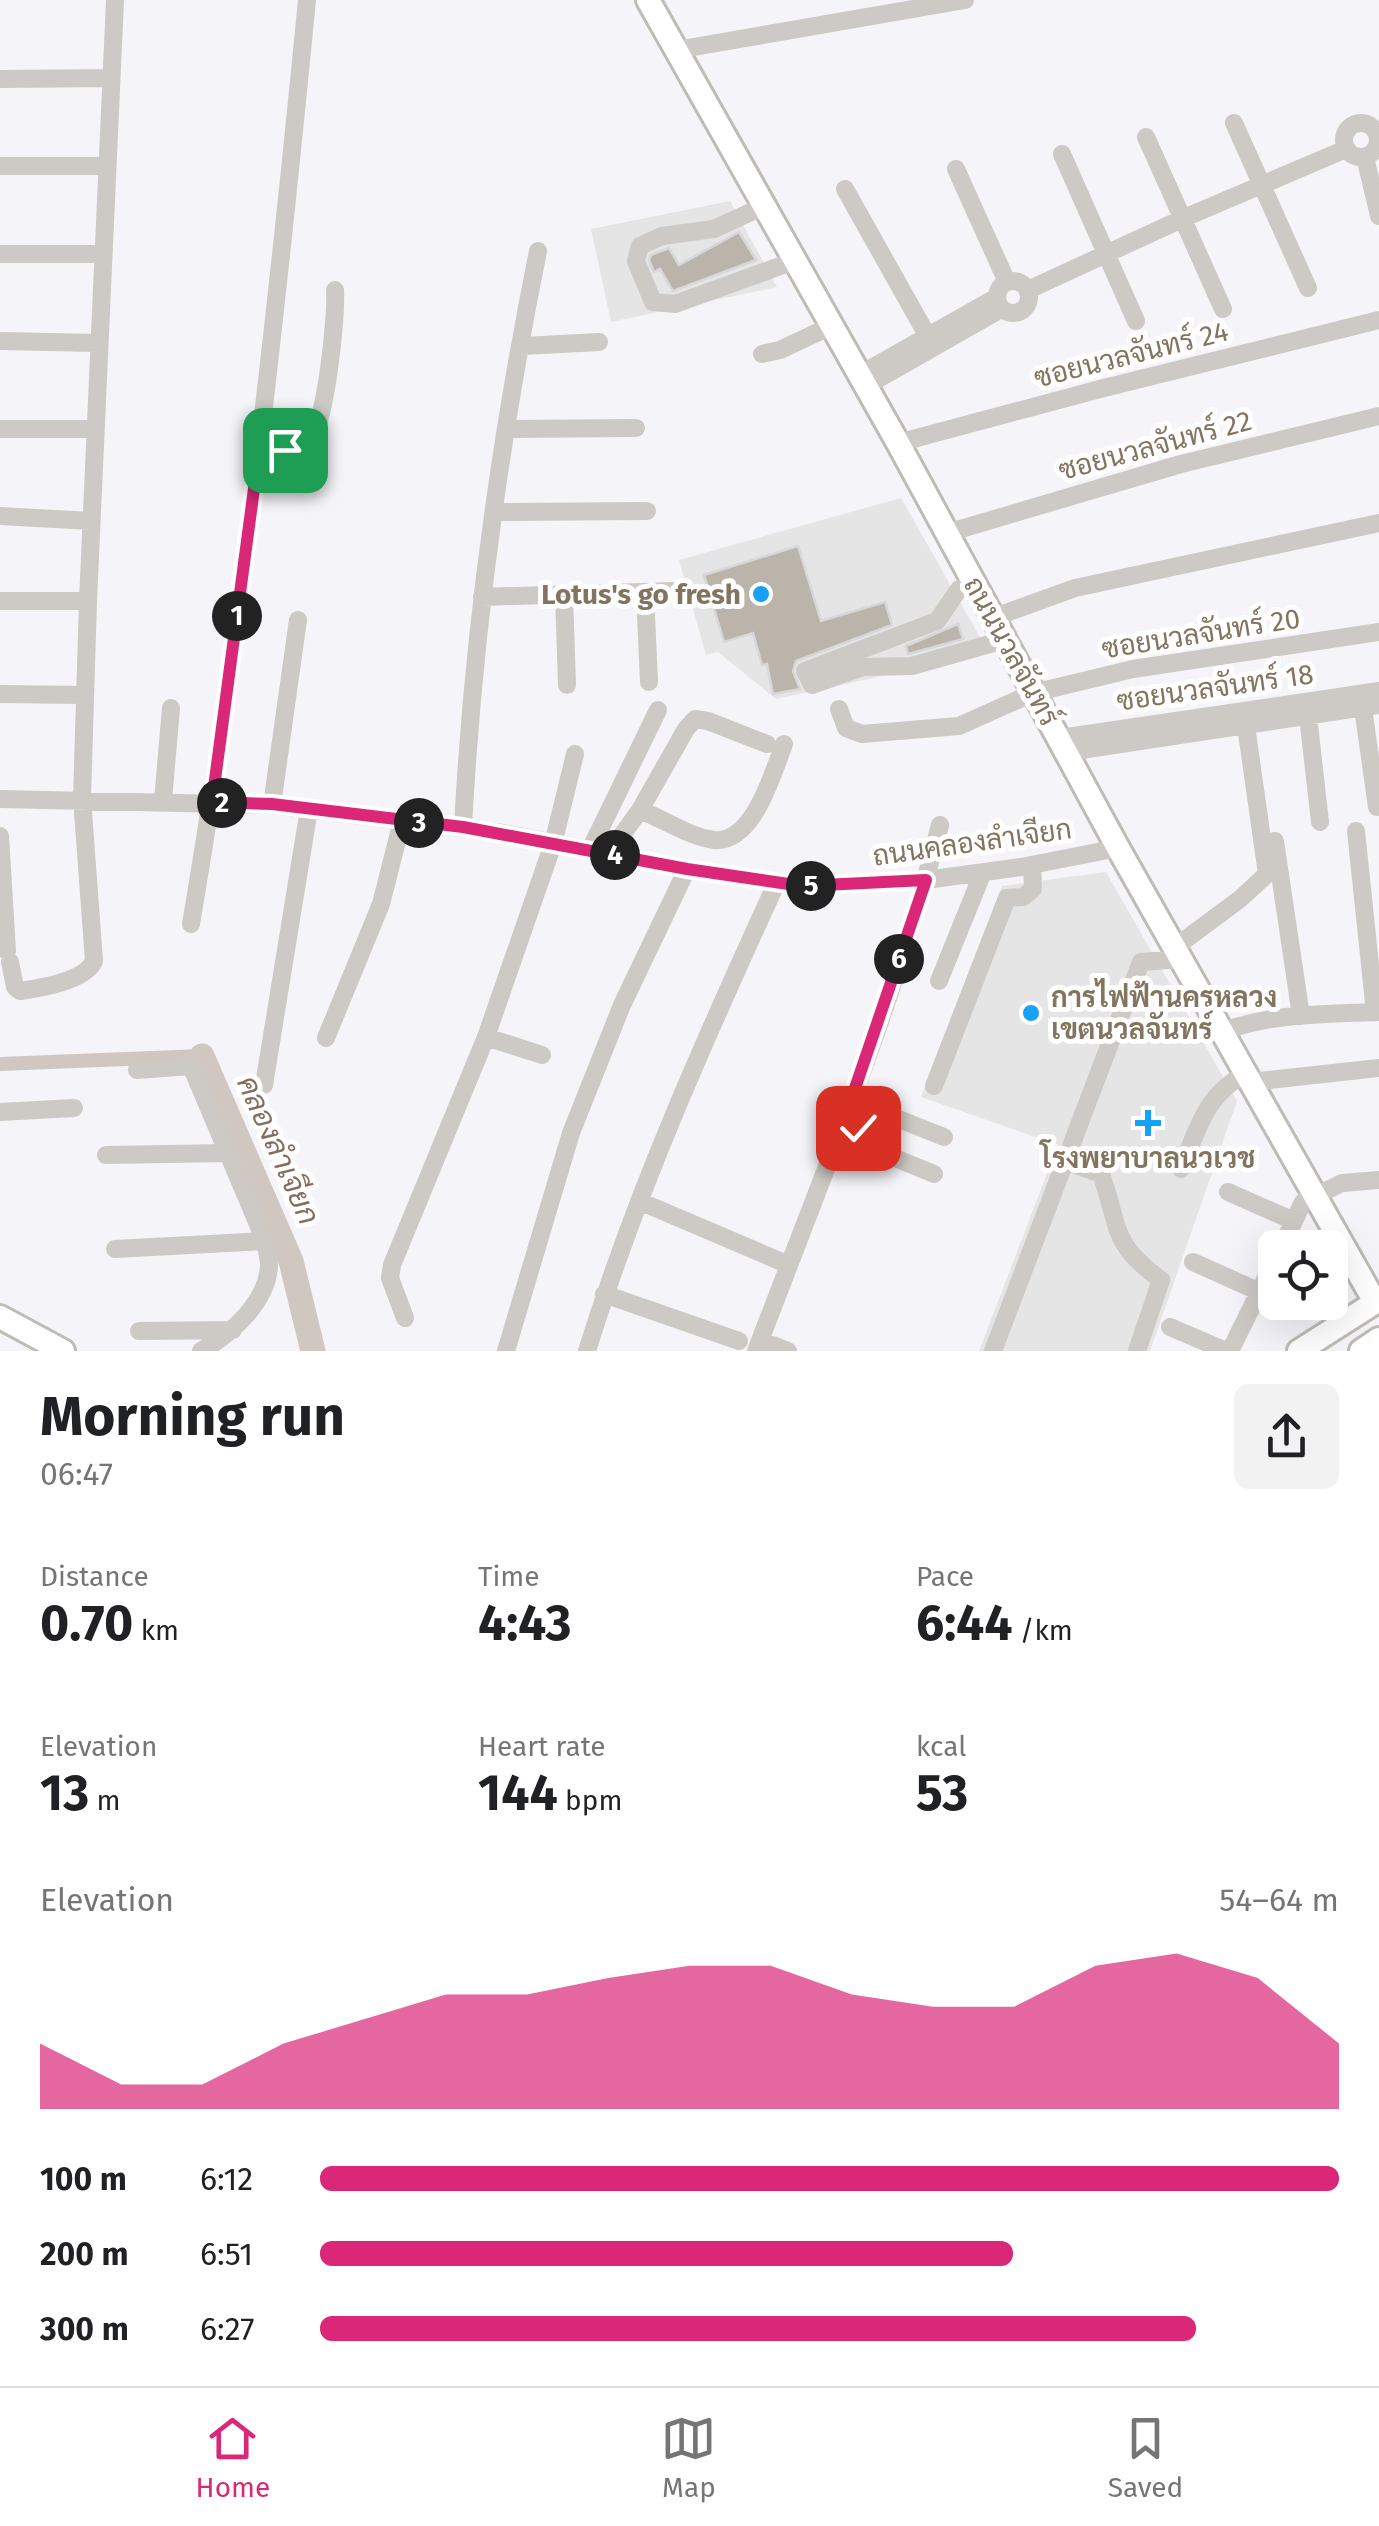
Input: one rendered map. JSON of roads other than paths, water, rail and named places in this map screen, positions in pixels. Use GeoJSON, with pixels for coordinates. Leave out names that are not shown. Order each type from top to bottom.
{"type":"FeatureCollection","features":[{"type":"Feature","properties":{"kind":"main road","name":"ถนนนวลจันทร์"},"geometry":{"type":"LineString","coordinates":[[648,0],[863,380],[1118,848],[1315,1194],[1328,1230]]}},
{"type":"Feature","properties":{"kind":"main road","name":"ถนนนวลจันทร์"},"geometry":{"type":"LineString","coordinates":[[1348,1263],[1377,1301]]}},
{"type":"Feature","properties":{"kind":"main road"},"geometry":{"type":"LineString","coordinates":[[1300,1351],[1377,1301]]}},
{"type":"Feature","properties":{"kind":"main road"},"geometry":{"type":"LineString","coordinates":[[0,1317],[63,1351]]}},
{"type":"Feature","properties":{"kind":"main road"},"geometry":{"type":"LineString","coordinates":[[1362,1351],[1379,1339]]}},
{"type":"Feature","properties":{"kind":"street"},"geometry":{"type":"LineString","coordinates":[[0,836],[9,956],[16,987],[20,990],[75,977],[92,967],[82,798],[115,0]]}},
{"type":"Feature","properties":{"kind":"street"},"geometry":{"type":"LineString","coordinates":[[191,924],[212,802],[260,444],[307,0]]}},
{"type":"Feature","properties":{"kind":"street"},"geometry":{"type":"LineString","coordinates":[[676,50],[965,0]]}},
{"type":"Feature","properties":{"kind":"street"},"geometry":{"type":"LineString","coordinates":[[0,79],[110,78]]}},
{"type":"Feature","properties":{"kind":"street"},"geometry":{"type":"LineString","coordinates":[[1234,123],[1308,288]]}},
{"type":"Feature","properties":{"kind":"street"},"geometry":{"type":"LineString","coordinates":[[1354,124],[1366,124],[1379,137],[1376,150],[1366,157],[1354,157],[1346,149],[1344,138],[1354,124]]}},
{"type":"Feature","properties":{"kind":"street"},"geometry":{"type":"LineString","coordinates":[[1146,137],[1223,310]]}},
{"type":"Feature","properties":{"kind":"street"},"geometry":{"type":"LineString","coordinates":[[1028,290],[1346,149]]}},
{"type":"Feature","properties":{"kind":"street"},"geometry":{"type":"LineString","coordinates":[[1062,154],[1136,321]]}},
{"type":"Feature","properties":{"kind":"street"},"geometry":{"type":"LineString","coordinates":[[1366,157],[1379,216]]}},
{"type":"Feature","properties":{"kind":"street"},"geometry":{"type":"LineString","coordinates":[[0,166],[106,166]]}},
{"type":"Feature","properties":{"kind":"street"},"geometry":{"type":"LineString","coordinates":[[863,380],[1002,296],[1018,281],[1028,290],[1029,303],[1022,312],[1011,314],[1002,296],[956,169]]}},
{"type":"Feature","properties":{"kind":"street"},"geometry":{"type":"LineString","coordinates":[[845,189],[927,335]]}},
{"type":"Feature","properties":{"kind":"street"},"geometry":{"type":"LineString","coordinates":[[762,207],[714,229],[662,236],[640,246],[636,262],[649,296],[657,304],[675,304],[794,261]]}},
{"type":"Feature","properties":{"kind":"street"},"geometry":{"type":"LineString","coordinates":[[463,827],[468,728],[482,598],[538,251]]}},
{"type":"Feature","properties":{"kind":"street"},"geometry":{"type":"LineString","coordinates":[[0,254],[102,254]]}},
{"type":"Feature","properties":{"kind":"street"},"geometry":{"type":"LineString","coordinates":[[260,444],[300,450],[313,439],[328,381],[335,290]]}},
{"type":"Feature","properties":{"kind":"street"},"geometry":{"type":"LineString","coordinates":[[863,380],[927,335],[1002,296]]}},
{"type":"Feature","properties":{"kind":"street","name":"ซอยนวลจันทร์ 24"},"geometry":{"type":"LineString","coordinates":[[898,444],[1379,320]]}},
{"type":"Feature","properties":{"kind":"street"},"geometry":{"type":"LineString","coordinates":[[762,354],[832,326]]}},
{"type":"Feature","properties":{"kind":"street"},"geometry":{"type":"LineString","coordinates":[[0,341],[98,343]]}},
{"type":"Feature","properties":{"kind":"street"},"geometry":{"type":"LineString","coordinates":[[522,346],[600,342]]}},
{"type":"Feature","properties":{"kind":"street","name":"ซอยนวลจันทร์ 22"},"geometry":{"type":"LineString","coordinates":[[946,533],[1181,464],[1379,416]]}},
{"type":"Feature","properties":{"kind":"street"},"geometry":{"type":"LineString","coordinates":[[508,429],[636,428]]}},
{"type":"Feature","properties":{"kind":"street"},"geometry":{"type":"LineString","coordinates":[[0,429],[95,429]]}},
{"type":"Feature","properties":{"kind":"street"},"geometry":{"type":"LineString","coordinates":[[496,512],[647,511]]}},
{"type":"Feature","properties":{"kind":"street"},"geometry":{"type":"LineString","coordinates":[[0,516],[91,521]]}},
{"type":"Feature","properties":{"kind":"street"},"geometry":{"type":"LineString","coordinates":[[992,618],[1076,588],[1379,523]]}},
{"type":"Feature","properties":{"kind":"street"},"geometry":{"type":"LineString","coordinates":[[974,582],[960,590],[937,621],[805,670],[812,685],[862,667],[912,666],[1004,640]]}},
{"type":"Feature","properties":{"kind":"street"},"geometry":{"type":"LineString","coordinates":[[482,598],[673,591]]}},
{"type":"Feature","properties":{"kind":"street"},"geometry":{"type":"LineString","coordinates":[[645,592],[649,682]]}},
{"type":"Feature","properties":{"kind":"street"},"geometry":{"type":"LineString","coordinates":[[564,594],[567,685]]}},
{"type":"Feature","properties":{"kind":"street"},"geometry":{"type":"LineString","coordinates":[[0,601],[88,601]]}},
{"type":"Feature","properties":{"kind":"street"},"geometry":{"type":"LineString","coordinates":[[272,804],[298,620]]}},
{"type":"Feature","properties":{"kind":"street","name":"ซอยนวลจันทร์ 20"},"geometry":{"type":"LineString","coordinates":[[840,709],[846,728],[852,732],[970,723],[1033,693],[1133,669],[1379,632]]}},
{"type":"Feature","properties":{"kind":"street","name":"ซอยนวลจันทร์ 18"},"geometry":{"type":"LineString","coordinates":[[1064,745],[1379,691]]}},
{"type":"Feature","properties":{"kind":"street"},"geometry":{"type":"LineString","coordinates":[[0,694],[85,695]]}},
{"type":"Feature","properties":{"kind":"street"},"geometry":{"type":"LineString","coordinates":[[1064,745],[1371,706],[1377,806]]}},
{"type":"Feature","properties":{"kind":"street"},"geometry":{"type":"LineString","coordinates":[[163,801],[171,708]]}},
{"type":"Feature","properties":{"kind":"street"},"geometry":{"type":"LineString","coordinates":[[599,852],[658,710]]}},
{"type":"Feature","properties":{"kind":"street"},"geometry":{"type":"LineString","coordinates":[[1308,716],[1320,822]]}},
{"type":"Feature","properties":{"kind":"street"},"geometry":{"type":"LineString","coordinates":[[599,852],[640,810],[695,719],[775,744],[764,796],[744,829],[730,839],[712,840],[640,810]]}},
{"type":"Feature","properties":{"kind":"street"},"geometry":{"type":"LineString","coordinates":[[992,1351],[1141,962],[1177,953],[1267,874],[1247,733]]}},
{"type":"Feature","properties":{"kind":"street"},"geometry":{"type":"LineString","coordinates":[[405,1318],[390,1278],[392,1265],[486,1037],[553,844],[576,754]]}},
{"type":"Feature","properties":{"kind":"street","name":"ถนนคลองลำเจียก"},"geometry":{"type":"LineString","coordinates":[[0,799],[272,804],[463,827],[802,886],[926,880],[1118,848]]}},
{"type":"Feature","properties":{"kind":"street"},"geometry":{"type":"LineString","coordinates":[[264,1085],[309,809]]}},
{"type":"Feature","properties":{"kind":"street"},"geometry":{"type":"LineString","coordinates":[[326,1038],[381,904],[402,821]]}},
{"type":"Feature","properties":{"kind":"street"},"geometry":{"type":"LineString","coordinates":[[604,1294],[764,1347],[789,1264],[858,1103],[940,825]]}},
{"type":"Feature","properties":{"kind":"street"},"geometry":{"type":"LineString","coordinates":[[1221,1032],[1260,1020],[1377,1012],[1356,831]]}},
{"type":"Feature","properties":{"kind":"street"},"geometry":{"type":"LineString","coordinates":[[1275,841],[1301,1016]]}},
{"type":"Feature","properties":{"kind":"street"},"geometry":{"type":"LineString","coordinates":[[934,1086],[1008,898],[1023,897],[1034,890],[1032,865]]}},
{"type":"Feature","properties":{"kind":"street"},"geometry":{"type":"LineString","coordinates":[[506,1351],[571,1134],[622,1005],[687,869]]}},
{"type":"Feature","properties":{"kind":"street"},"geometry":{"type":"LineString","coordinates":[[939,980],[982,872]]}},
{"type":"Feature","properties":{"kind":"street"},"geometry":{"type":"LineString","coordinates":[[587,1351],[604,1294],[685,1084],[776,884]]}},
{"type":"Feature","properties":{"kind":"street"},"geometry":{"type":"LineString","coordinates":[[486,1037],[542,1056]]}},
{"type":"Feature","properties":{"kind":"street"},"geometry":{"type":"LineString","coordinates":[[138,1070],[192,1066],[265,1241],[269,1268],[260,1294],[233,1330],[209,1349]]}},
{"type":"Feature","properties":{"kind":"street"},"geometry":{"type":"LineString","coordinates":[[1181,1168],[1206,1110],[1220,1089],[1250,1082],[1379,1068]]}},
{"type":"Feature","properties":{"kind":"street"},"geometry":{"type":"LineString","coordinates":[[1250,1082],[1379,1077]]}},
{"type":"Feature","properties":{"kind":"street"},"geometry":{"type":"LineString","coordinates":[[858,1103],[944,1136]]}},
{"type":"Feature","properties":{"kind":"street"},"geometry":{"type":"LineString","coordinates":[[858,1103],[861,1144],[934,1174]]}},
{"type":"Feature","properties":{"kind":"street"},"geometry":{"type":"LineString","coordinates":[[0,1112],[74,1108]]}},
{"type":"Feature","properties":{"kind":"street"},"geometry":{"type":"LineString","coordinates":[[106,1155],[228,1153]]}},
{"type":"Feature","properties":{"kind":"street"},"geometry":{"type":"LineString","coordinates":[[1065,1160],[1101,1174],[1119,1239],[1136,1262],[1160,1280],[1136,1351]]}},
{"type":"Feature","properties":{"kind":"street"},"geometry":{"type":"LineString","coordinates":[[1289,1230],[1303,1202],[1315,1194],[1342,1183],[1379,1180]]}},
{"type":"Feature","properties":{"kind":"street"},"geometry":{"type":"LineString","coordinates":[[1228,1192],[1294,1220]]}},
{"type":"Feature","properties":{"kind":"street"},"geometry":{"type":"LineString","coordinates":[[639,1201],[789,1264]]}},
{"type":"Feature","properties":{"kind":"street"},"geometry":{"type":"LineString","coordinates":[[116,1249],[265,1241]]}},
{"type":"Feature","properties":{"kind":"street"},"geometry":{"type":"LineString","coordinates":[[1193,1262],[1258,1291]]}},
{"type":"Feature","properties":{"kind":"street"},"geometry":{"type":"LineString","coordinates":[[1170,1327],[1228,1351],[1258,1296]]}},
{"type":"Feature","properties":{"kind":"street"},"geometry":{"type":"LineString","coordinates":[[139,1331],[233,1330]]}},
{"type":"Feature","properties":{"kind":"waterway","name":"คลองลำเจียก"},"geometry":{"type":"LineString","coordinates":[[0,1064],[202,1056]]}},
{"type":"Feature","properties":{"kind":"waterway","name":"คลองลำเจียก"},"geometry":{"type":"LineString","coordinates":[[202,1056],[291,1261],[313,1351]]}},
{"type":"Feature","properties":{"kind":"place","name":"Lotus's go fresh"},"geometry":{"type":"Point","coordinates":[761,594]}},
{"type":"Feature","properties":{"kind":"place","name":"การไฟฟ้านครหลวง เขตนวลจันทร์"},"geometry":{"type":"Point","coordinates":[1031,1013]}},
{"type":"Feature","properties":{"kind":"place","name":"โรงพยาบาลนวเวช"},"geometry":{"type":"Point","coordinates":[1148,1123]}}]}
